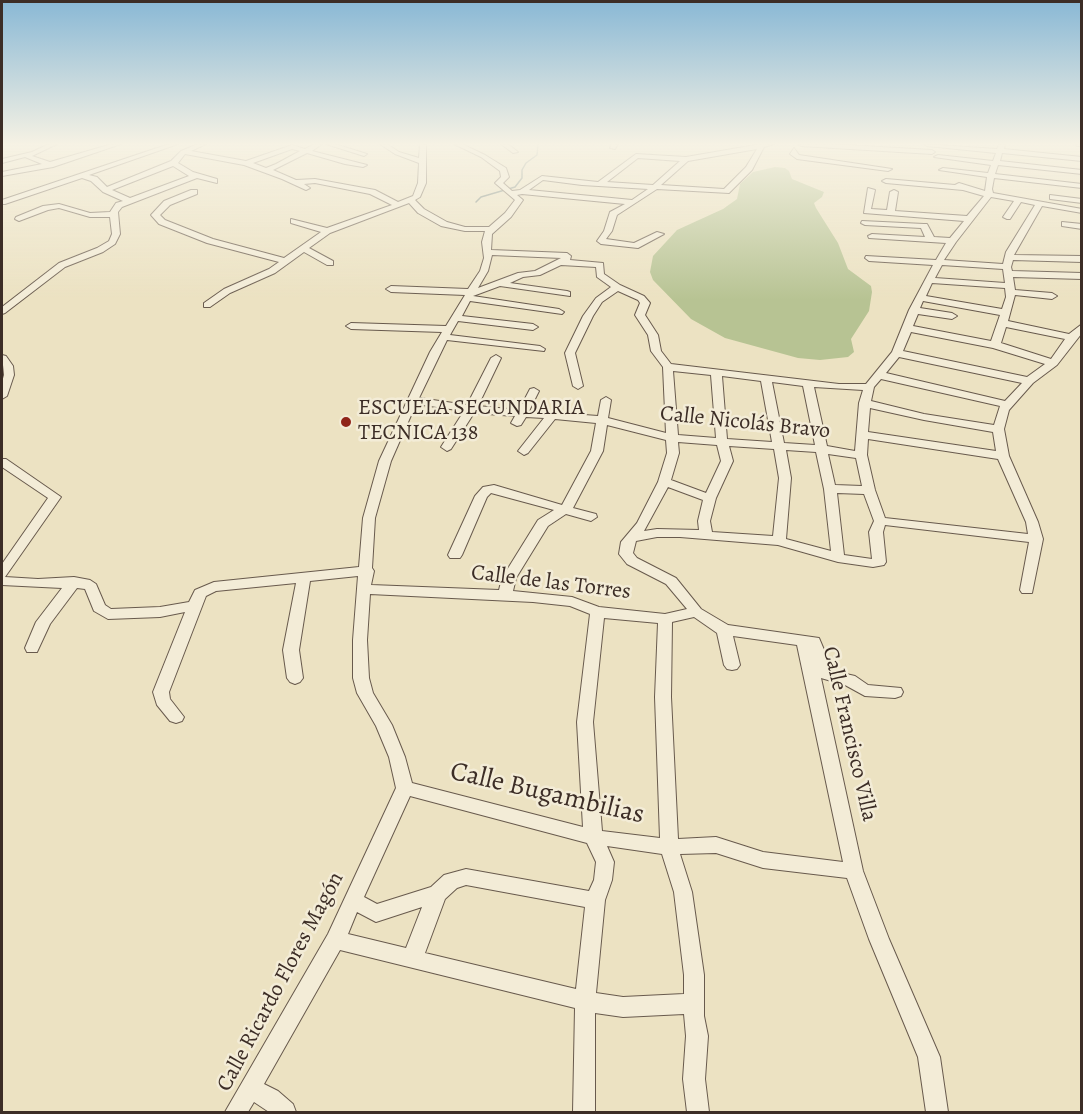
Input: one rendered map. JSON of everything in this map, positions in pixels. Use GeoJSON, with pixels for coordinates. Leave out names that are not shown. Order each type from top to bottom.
{"type":"FeatureCollection","features":[{"type":"Feature","properties":{"kind":"street"},"geometry":{"type":"LineString","coordinates":[[2,202],[19,196]]}},
{"type":"Feature","properties":{"kind":"street"},"geometry":{"type":"LineString","coordinates":[[119,196],[128,200]]}},
{"type":"Feature","properties":{"kind":"street"},"geometry":{"type":"LineString","coordinates":[[2,311],[62,265],[100,250],[112,242],[116,234],[115,208],[140,196]]}},
{"type":"Feature","properties":{"kind":"street"},"geometry":{"type":"LineString","coordinates":[[184,196],[167,203],[155,215],[170,226],[210,241],[286,261]]}},
{"type":"Feature","properties":{"kind":"street"},"geometry":{"type":"LineString","coordinates":[[380,196],[399,205]]}},
{"type":"Feature","properties":{"kind":"street"},"geometry":{"type":"LineString","coordinates":[[207,305],[227,291],[272,271],[327,231],[399,205],[416,196]]}},
{"type":"Feature","properties":{"kind":"street"},"geometry":{"type":"LineString","coordinates":[[405,788],[397,757],[384,725],[365,693],[361,678],[360,640],[363,589],[367,571],[369,518],[386,461],[412,400],[435,352],[484,271],[488,252],[486,242],[491,229],[518,204],[519,200],[516,196]]}},
{"type":"Feature","properties":{"kind":"street"},"geometry":{"type":"LineString","coordinates":[[571,196],[632,202]]}},
{"type":"Feature","properties":{"kind":"street"},"geometry":{"type":"LineString","coordinates":[[643,196],[614,214],[608,231],[601,241],[636,246],[660,234]]}},
{"type":"Feature","properties":{"kind":"street"},"geometry":{"type":"LineString","coordinates":[[870,196],[867,211],[970,219]]}},
{"type":"Feature","properties":{"kind":"street"},"geometry":{"type":"LineString","coordinates":[[891,212],[893,196]]}},
{"type":"Feature","properties":{"kind":"street"},"geometry":{"type":"LineString","coordinates":[[634,537],[657,533],[779,541],[838,558],[873,563],[879,561],[876,532],[880,521],[869,490],[861,455],[865,403],[869,387],[897,352],[928,280],[939,262],[986,196]]}},
{"type":"Feature","properties":{"kind":"street"},"geometry":{"type":"LineString","coordinates":[[991,196],[1017,203],[1040,203],[1082,211]]}},
{"type":"Feature","properties":{"kind":"street"},"geometry":{"type":"LineString","coordinates":[[1003,196],[1082,201]]}},
{"type":"Feature","properties":{"kind":"street"},"geometry":{"type":"LineString","coordinates":[[410,200],[421,212],[444,224],[465,229],[491,229]]}},
{"type":"Feature","properties":{"kind":"street"},"geometry":{"type":"LineString","coordinates":[[1007,218],[1017,203]]}},
{"type":"Feature","properties":{"kind":"street"},"geometry":{"type":"LineString","coordinates":[[994,345],[1011,297],[1009,289],[1010,252],[1040,203]]}},
{"type":"Feature","properties":{"kind":"street"},"geometry":{"type":"LineString","coordinates":[[19,219],[53,206],[63,206],[90,214],[114,214]]}},
{"type":"Feature","properties":{"kind":"street"},"geometry":{"type":"LineString","coordinates":[[294,221],[327,231]]}},
{"type":"Feature","properties":{"kind":"street"},"geometry":{"type":"LineString","coordinates":[[864,223],[924,226],[930,240]]}},
{"type":"Feature","properties":{"kind":"street"},"geometry":{"type":"LineString","coordinates":[[1065,224],[1082,226]]}},
{"type":"Feature","properties":{"kind":"street"},"geometry":{"type":"LineString","coordinates":[[872,236],[952,242]]}},
{"type":"Feature","properties":{"kind":"street"},"geometry":{"type":"LineString","coordinates":[[303,248],[330,263]]}},
{"type":"Feature","properties":{"kind":"street"},"geometry":{"type":"LineString","coordinates":[[470,295],[521,275],[537,273],[569,256],[488,252]]}},
{"type":"Feature","properties":{"kind":"street"},"geometry":{"type":"LineString","coordinates":[[869,258],[1009,266],[1082,276]]}},
{"type":"Feature","properties":{"kind":"street"},"geometry":{"type":"LineString","coordinates":[[1009,266],[1082,259]]}},
{"type":"Feature","properties":{"kind":"street"},"geometry":{"type":"LineString","coordinates":[[560,262],[600,265],[600,275],[617,287],[641,298],[645,303],[640,315],[653,335],[656,351],[668,367],[673,453],[664,482],[634,537]]}},
{"type":"Feature","properties":{"kind":"street"},"geometry":{"type":"LineString","coordinates":[[928,280],[1052,296]]}},
{"type":"Feature","properties":{"kind":"street"},"geometry":{"type":"LineString","coordinates":[[502,284],[567,294]]}},
{"type":"Feature","properties":{"kind":"street"},"geometry":{"type":"LineString","coordinates":[[578,386],[570,353],[588,316],[599,300],[617,287]]}},
{"type":"Feature","properties":{"kind":"street"},"geometry":{"type":"LineString","coordinates":[[391,289],[470,295],[559,312]]}},
{"type":"Feature","properties":{"kind":"street"},"geometry":{"type":"LineString","coordinates":[[920,298],[1004,318],[1071,338]]}},
{"type":"Feature","properties":{"kind":"street"},"geometry":{"type":"LineString","coordinates":[[914,310],[952,316]]}},
{"type":"Feature","properties":{"kind":"street"},"geometry":{"type":"LineString","coordinates":[[351,326],[533,327]]}},
{"type":"Feature","properties":{"kind":"street"},"geometry":{"type":"LineString","coordinates":[[1027,590],[1036,539],[1032,522],[1003,456],[998,429],[1004,409],[1029,381],[1053,363],[1082,327]]}},
{"type":"Feature","properties":{"kind":"street"},"geometry":{"type":"LineString","coordinates":[[450,328],[540,349]]}},
{"type":"Feature","properties":{"kind":"street"},"geometry":{"type":"LineString","coordinates":[[908,328],[994,345],[1053,363]]}},
{"type":"Feature","properties":{"kind":"street"},"geometry":{"type":"LineString","coordinates":[[897,352],[1029,381]]}},
{"type":"Feature","properties":{"kind":"street"},"geometry":{"type":"LineString","coordinates":[[2,358],[8,366],[9,375],[2,396]]}},
{"type":"Feature","properties":{"kind":"street"},"geometry":{"type":"LineString","coordinates":[[447,447],[471,409],[496,358]]}},
{"type":"Feature","properties":{"kind":"street"},"geometry":{"type":"LineString","coordinates":[[668,367],[808,384],[869,387]]}},
{"type":"Feature","properties":{"kind":"street"},"geometry":{"type":"LineString","coordinates":[[706,535],[704,521],[710,498],[727,461],[722,442],[716,373]]}},
{"type":"Feature","properties":{"kind":"street"},"geometry":{"type":"LineString","coordinates":[[879,375],[1008,405]]}},
{"type":"Feature","properties":{"kind":"street"},"geometry":{"type":"LineString","coordinates":[[766,378],[785,478],[779,541]]}},
{"type":"Feature","properties":{"kind":"street"},"geometry":{"type":"LineString","coordinates":[[808,384],[830,489],[838,558]]}},
{"type":"Feature","properties":{"kind":"street"},"geometry":{"type":"LineString","coordinates":[[520,418],[534,391]]}},
{"type":"Feature","properties":{"kind":"street","name":"Calle Nicolás Bravo"},"geometry":{"type":"LineString","coordinates":[[412,400],[520,418],[602,420],[672,438],[822,449],[861,455]]}},
{"type":"Feature","properties":{"kind":"street"},"geometry":{"type":"LineString","coordinates":[[505,594],[509,578],[543,523],[566,508],[597,451],[606,400]]}},
{"type":"Feature","properties":{"kind":"street"},"geometry":{"type":"LineString","coordinates":[[865,403],[935,419],[998,429]]}},
{"type":"Feature","properties":{"kind":"street"},"geometry":{"type":"LineString","coordinates":[[524,451],[551,417]]}},
{"type":"Feature","properties":{"kind":"street"},"geometry":{"type":"LineString","coordinates":[[863,435],[1003,456]]}},
{"type":"Feature","properties":{"kind":"street"},"geometry":{"type":"LineString","coordinates":[[2,462],[55,497],[2,573]]}},
{"type":"Feature","properties":{"kind":"street"},"geometry":{"type":"LineString","coordinates":[[664,482],[710,498]]}},
{"type":"Feature","properties":{"kind":"street"},"geometry":{"type":"LineString","coordinates":[[455,555],[481,496],[487,489],[566,508],[591,517]]}},
{"type":"Feature","properties":{"kind":"street"},"geometry":{"type":"LineString","coordinates":[[830,489],[869,490]]}},
{"type":"Feature","properties":{"kind":"street"},"geometry":{"type":"LineString","coordinates":[[880,521],[1036,539]]}},
{"type":"Feature","properties":{"kind":"street"},"geometry":{"type":"LineString","coordinates":[[643,524],[657,533]]}},
{"type":"Feature","properties":{"kind":"street","name":"Calle Francisco Villa"},"geometry":{"type":"LineString","coordinates":[[634,537],[628,543],[626,554],[632,561],[671,581],[696,612],[724,630],[802,640],[807,649],[854,871],[879,939],[929,1057],[937,1113]]}},
{"type":"Feature","properties":{"kind":"street"},"geometry":{"type":"LineString","coordinates":[[176,717],[163,701],[161,692],[200,593],[214,587],[303,580],[367,571]]}},
{"type":"Feature","properties":{"kind":"street"},"geometry":{"type":"LineString","coordinates":[[295,678],[291,650],[303,580]]}},
{"type":"Feature","properties":{"kind":"street"},"geometry":{"type":"LineString","coordinates":[[2,581],[38,584],[85,583],[91,587],[99,608],[108,614],[160,612],[194,606]]}},
{"type":"Feature","properties":{"kind":"street"},"geometry":{"type":"LineString","coordinates":[[32,648],[43,622],[74,582]]}},
{"type":"Feature","properties":{"kind":"street","name":"Calle de las Torres"},"geometry":{"type":"LineString","coordinates":[[363,589],[505,594],[572,602],[597,612],[665,619],[696,612]]}},
{"type":"Feature","properties":{"kind":"street"},"geometry":{"type":"LineString","coordinates":[[584,1113],[585,1001],[596,900],[606,862],[593,837],[585,722],[597,612]]}},
{"type":"Feature","properties":{"kind":"street"},"geometry":{"type":"LineString","coordinates":[[665,619],[663,697],[669,847],[683,892],[695,1004],[697,1036],[694,1079],[698,1113]]}},
{"type":"Feature","properties":{"kind":"street"},"geometry":{"type":"LineString","coordinates":[[724,630],[732,665]]}},
{"type":"Feature","properties":{"kind":"street"},"geometry":{"type":"LineString","coordinates":[[802,640],[814,642],[827,675],[850,680],[865,690],[895,692]]}},
{"type":"Feature","properties":{"kind":"street","name":"Calle Bugambilias"},"geometry":{"type":"LineString","coordinates":[[405,788],[593,837],[669,847],[716,845],[763,860],[854,871]]}},
{"type":"Feature","properties":{"kind":"street","name":"Calle Ricardo Flores Magón"},"geometry":{"type":"LineString","coordinates":[[236,1113],[335,940],[405,788]]}},
{"type":"Feature","properties":{"kind":"street"},"geometry":{"type":"LineString","coordinates":[[353,900],[376,913],[437,894],[451,881],[466,877],[596,900]]}},
{"type":"Feature","properties":{"kind":"street"},"geometry":{"type":"LineString","coordinates":[[413,957],[437,894]]}},
{"type":"Feature","properties":{"kind":"street"},"geometry":{"type":"LineString","coordinates":[[335,940],[413,957],[585,1001],[623,1006],[695,1004]]}},
{"type":"Feature","properties":{"kind":"street"},"geometry":{"type":"LineString","coordinates":[[250,1088],[270,1099],[285,1113]]}},
{"type":"Feature","properties":{"kind":"green space"},"geometry":{"type":"Polygon","coordinates":[[[738,196],[822,196],[814,203],[816,208],[838,243],[848,269],[871,286],[872,292],[869,311],[851,339],[854,352],[848,357],[820,360],[798,358],[725,338],[691,319],[653,280],[650,272],[653,256],[677,230],[723,209],[737,199],[738,196]]]}},
{"type":"Feature","properties":{"kind":"waterway"},"geometry":{"type":"LineString","coordinates":[[476,202],[484,196]]}},
{"type":"Feature","properties":{"kind":"place","name":"ESCUELA SECUNDARIA TECNICA 138"},"geometry":{"type":"Point","coordinates":[346,422]}}]}
